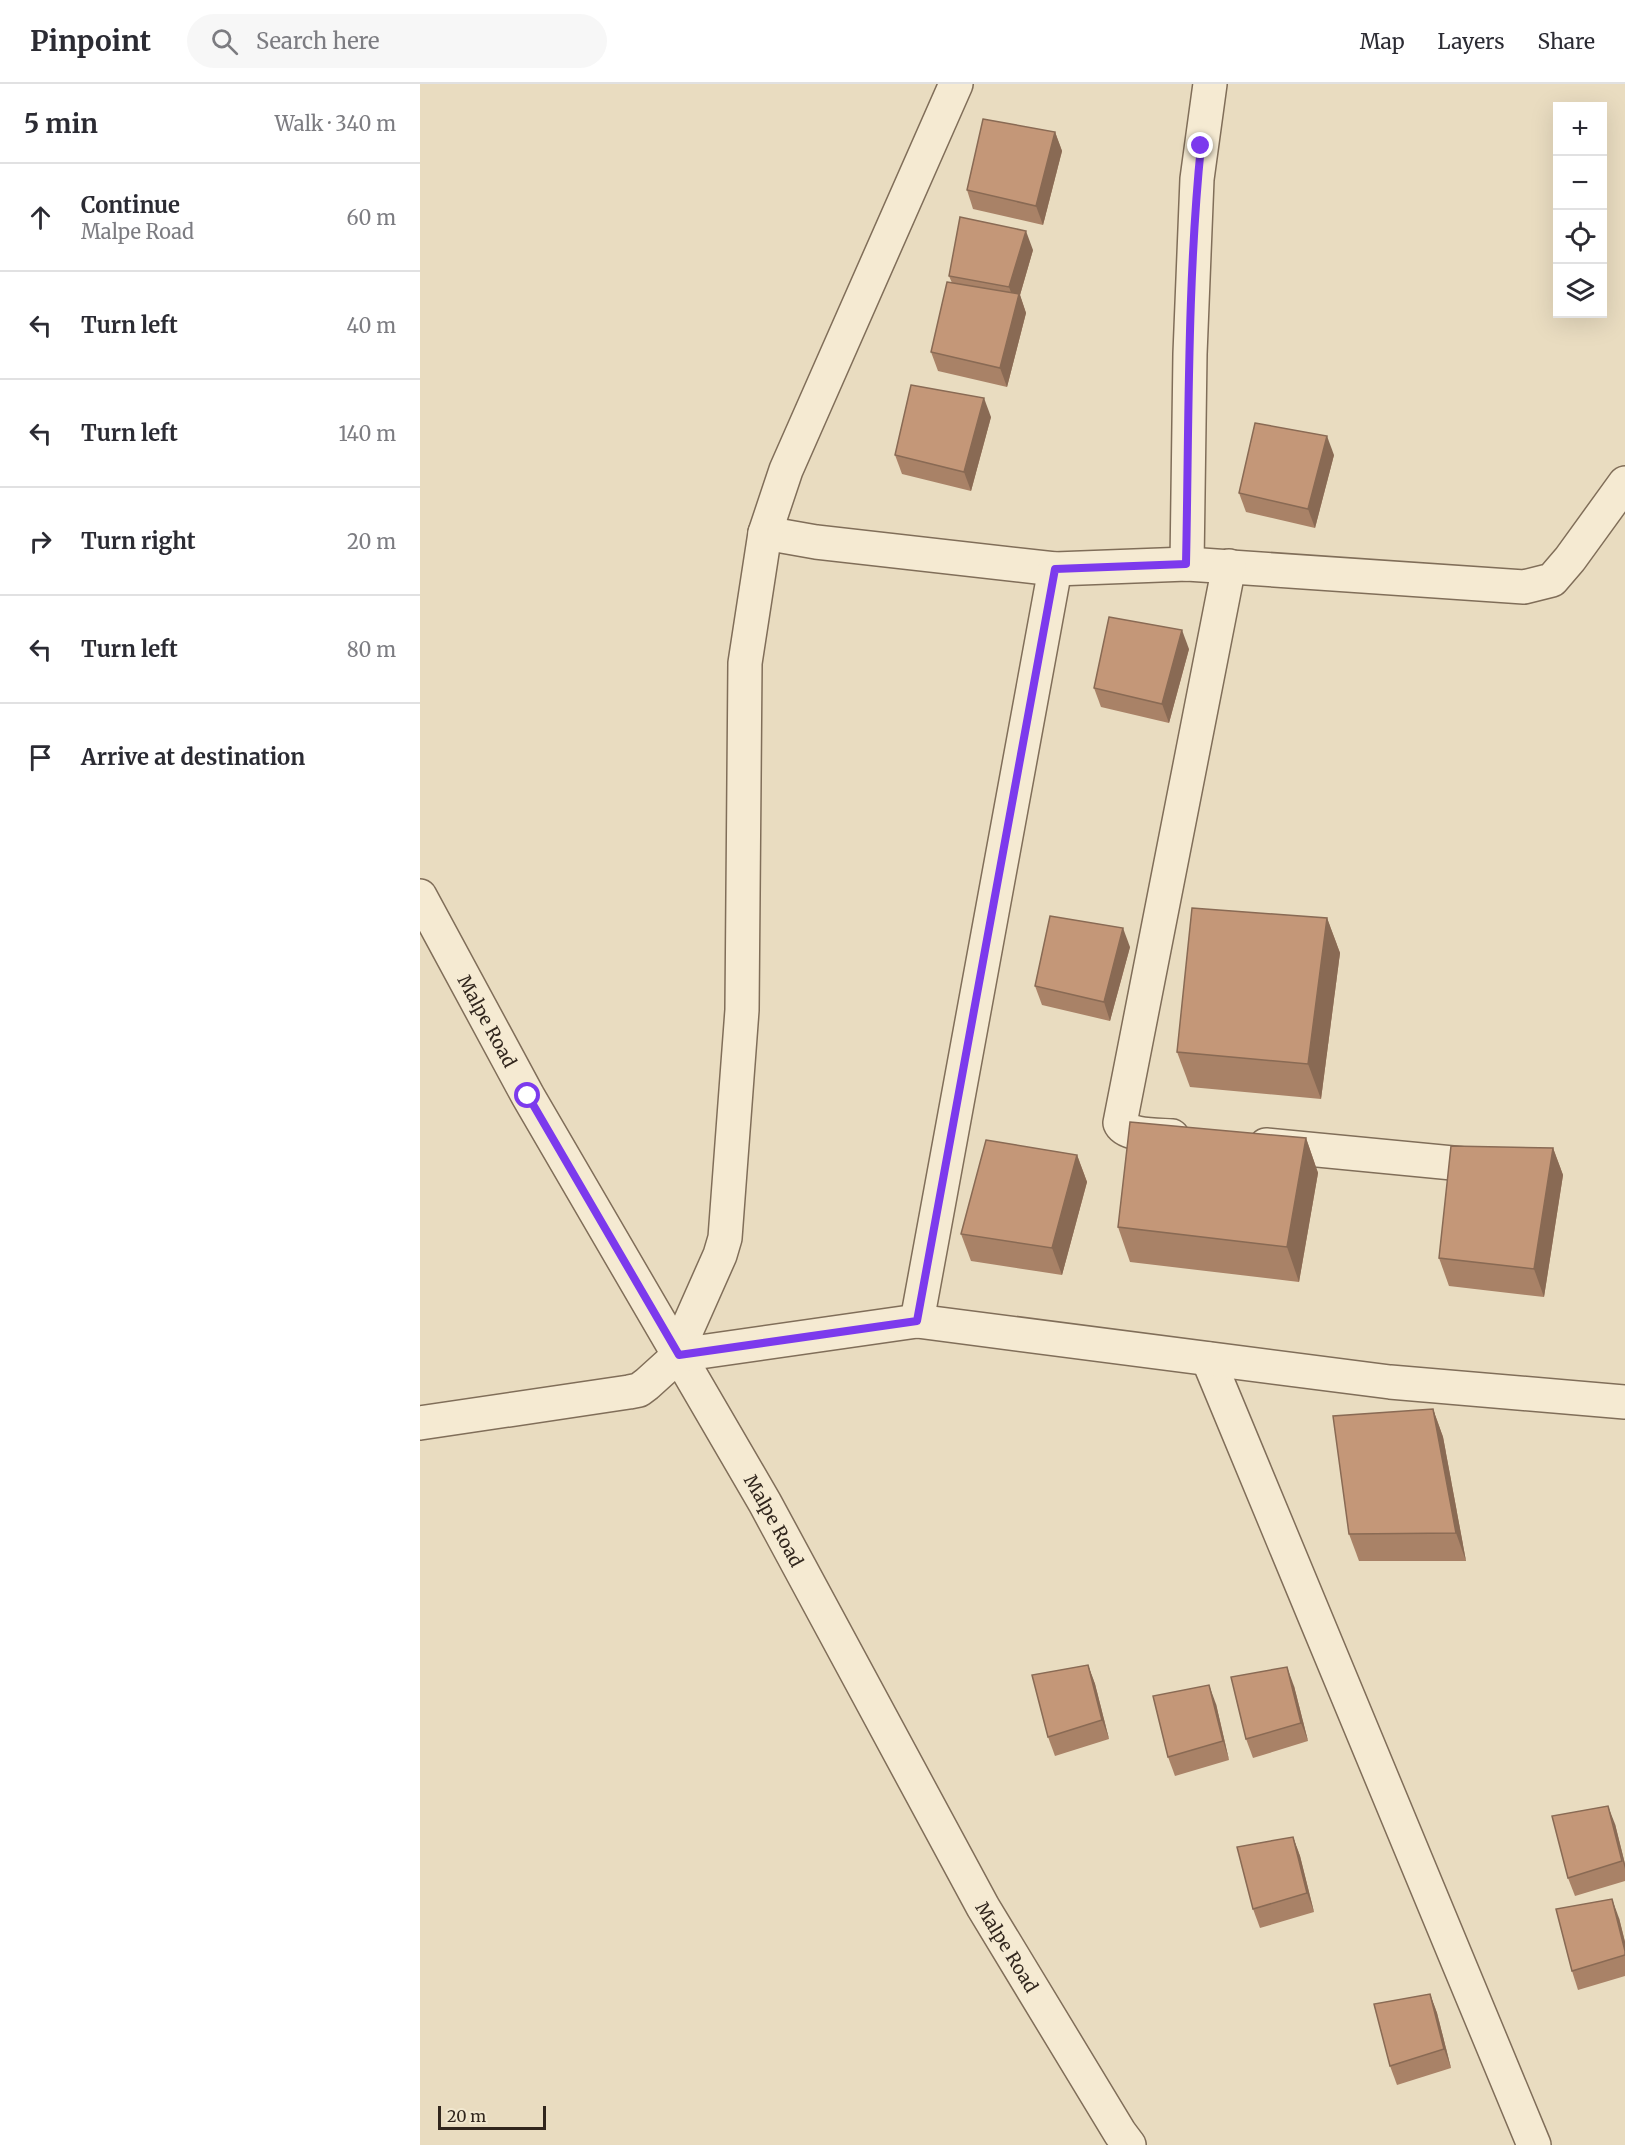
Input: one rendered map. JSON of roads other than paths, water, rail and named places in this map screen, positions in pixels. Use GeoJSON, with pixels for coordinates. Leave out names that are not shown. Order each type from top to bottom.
{"type":"FeatureCollection","features":[{"type":"Feature","properties":{"kind":"street"},"geometry":{"type":"LineString","coordinates":[[420,1424],[639,1389],[678,1354],[726,1238],[742,1010],[745,663],[765,533],[786,470],[956,84]]}},
{"type":"Feature","properties":{"kind":"street"},"geometry":{"type":"LineString","coordinates":[[1186,564],[1190,354],[1197,191],[1209,84]]}},
{"type":"Feature","properties":{"kind":"street"},"geometry":{"type":"LineString","coordinates":[[765,533],[816,542],[1055,569],[1186,564],[1524,587],[1551,580],[1570,559],[1625,483]]}},
{"type":"Feature","properties":{"kind":"street"},"geometry":{"type":"LineString","coordinates":[[1203,1139],[1133,1132],[1125,1130],[1120,1123],[1229,566]]}},
{"type":"Feature","properties":{"kind":"street"},"geometry":{"type":"LineString","coordinates":[[917,1321],[1055,569]]}},
{"type":"Feature","properties":{"kind":"street","name":"Malpe Road"},"geometry":{"type":"LineString","coordinates":[[420,896],[528,1096],[765,1503],[983,1907],[1129,2145]]}},
{"type":"Feature","properties":{"kind":"street"},"geometry":{"type":"LineString","coordinates":[[1238,1142],[1494,1167]]}},
{"type":"Feature","properties":{"kind":"street"},"geometry":{"type":"LineString","coordinates":[[678,1354],[917,1321],[1390,1382],[1625,1402]]}},
{"type":"Feature","properties":{"kind":"street"},"geometry":{"type":"LineString","coordinates":[[1208,1359],[1534,2145]]}}]}
